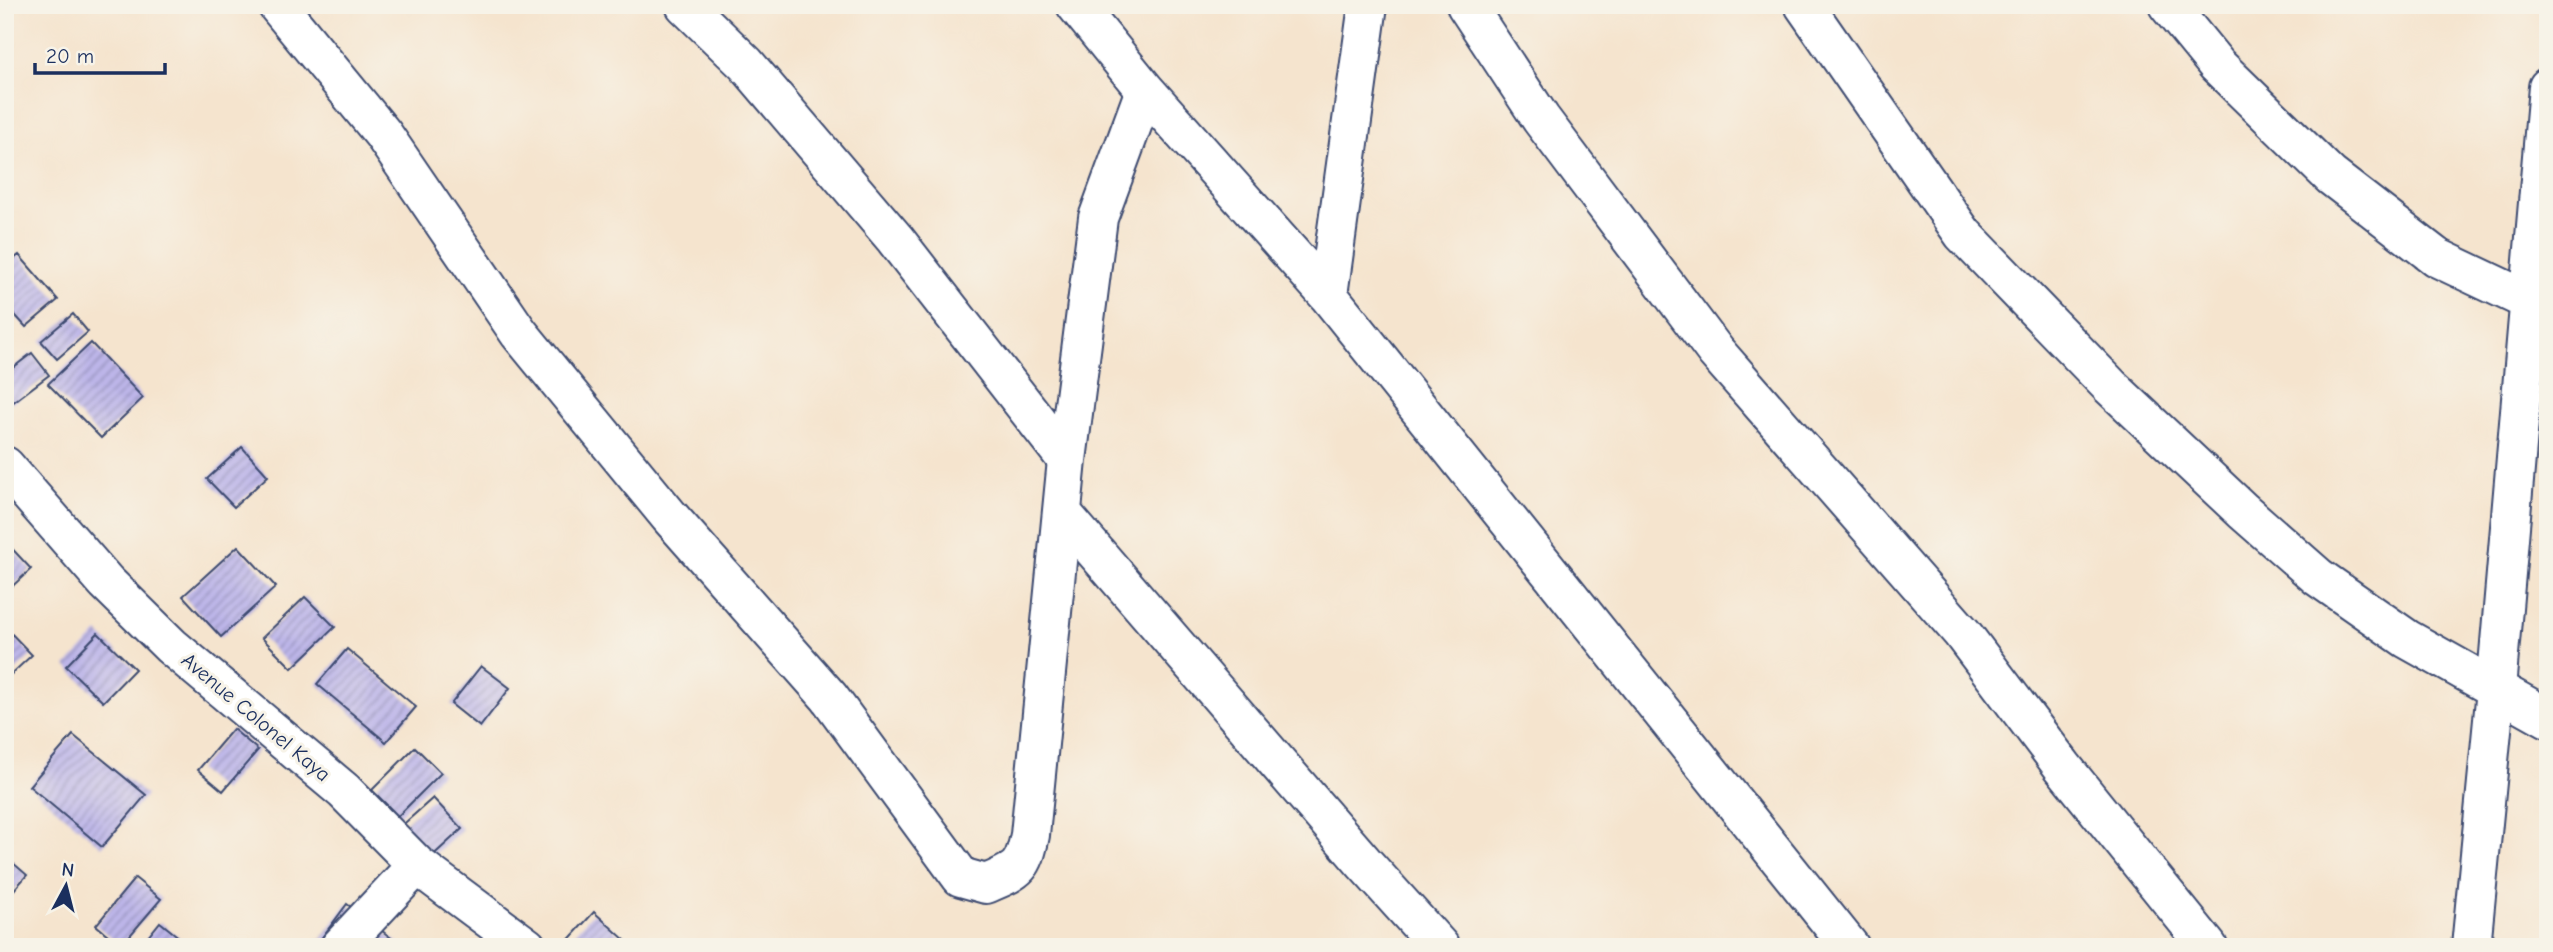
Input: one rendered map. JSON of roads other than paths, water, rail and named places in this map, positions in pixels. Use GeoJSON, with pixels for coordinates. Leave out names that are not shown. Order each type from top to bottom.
{"type":"FeatureCollection","features":[{"type":"Feature","properties":{"kind":"street"},"geometry":{"type":"LineString","coordinates":[[277,5],[383,134],[528,343],[669,516],[829,697],[961,877],[986,884],[1012,873],[1025,858],[1030,835],[1067,460],[1098,218],[1144,90]]}},
{"type":"Feature","properties":{"kind":"street"},"geometry":{"type":"LineString","coordinates":[[685,5],[746,64],[895,239],[1067,460]]}},
{"type":"Feature","properties":{"kind":"street"},"geometry":{"type":"LineString","coordinates":[[1076,5],[1144,90],[1328,295],[1850,947]]}},
{"type":"Feature","properties":{"kind":"street"},"geometry":{"type":"LineString","coordinates":[[1328,295],[1368,5]]}},
{"type":"Feature","properties":{"kind":"street"},"geometry":{"type":"LineString","coordinates":[[1466,5],[1541,120],[1716,352],[1962,633],[2063,767],[2208,947]]}},
{"type":"Feature","properties":{"kind":"street"},"geometry":{"type":"LineString","coordinates":[[1804,5],[1963,234],[2110,386],[2243,511],[2318,577],[2407,639],[2548,718]]}},
{"type":"Feature","properties":{"kind":"street"},"geometry":{"type":"LineString","coordinates":[[2168,5],[2217,65],[2331,176],[2436,257],[2538,305]]}},
{"type":"Feature","properties":{"kind":"street"},"geometry":{"type":"LineString","coordinates":[[2471,947],[2538,305],[2548,87]]}},
{"type":"Feature","properties":{"kind":"street","name":"Avenue Colonel Kaya"},"geometry":{"type":"LineString","coordinates":[[5,466],[106,582],[162,637],[344,791],[417,865],[527,947]]}},
{"type":"Feature","properties":{"kind":"street"},"geometry":{"type":"LineString","coordinates":[[1062,513],[1440,947]]}},
{"type":"Feature","properties":{"kind":"street"},"geometry":{"type":"LineString","coordinates":[[340,947],[417,865]]}}]}
